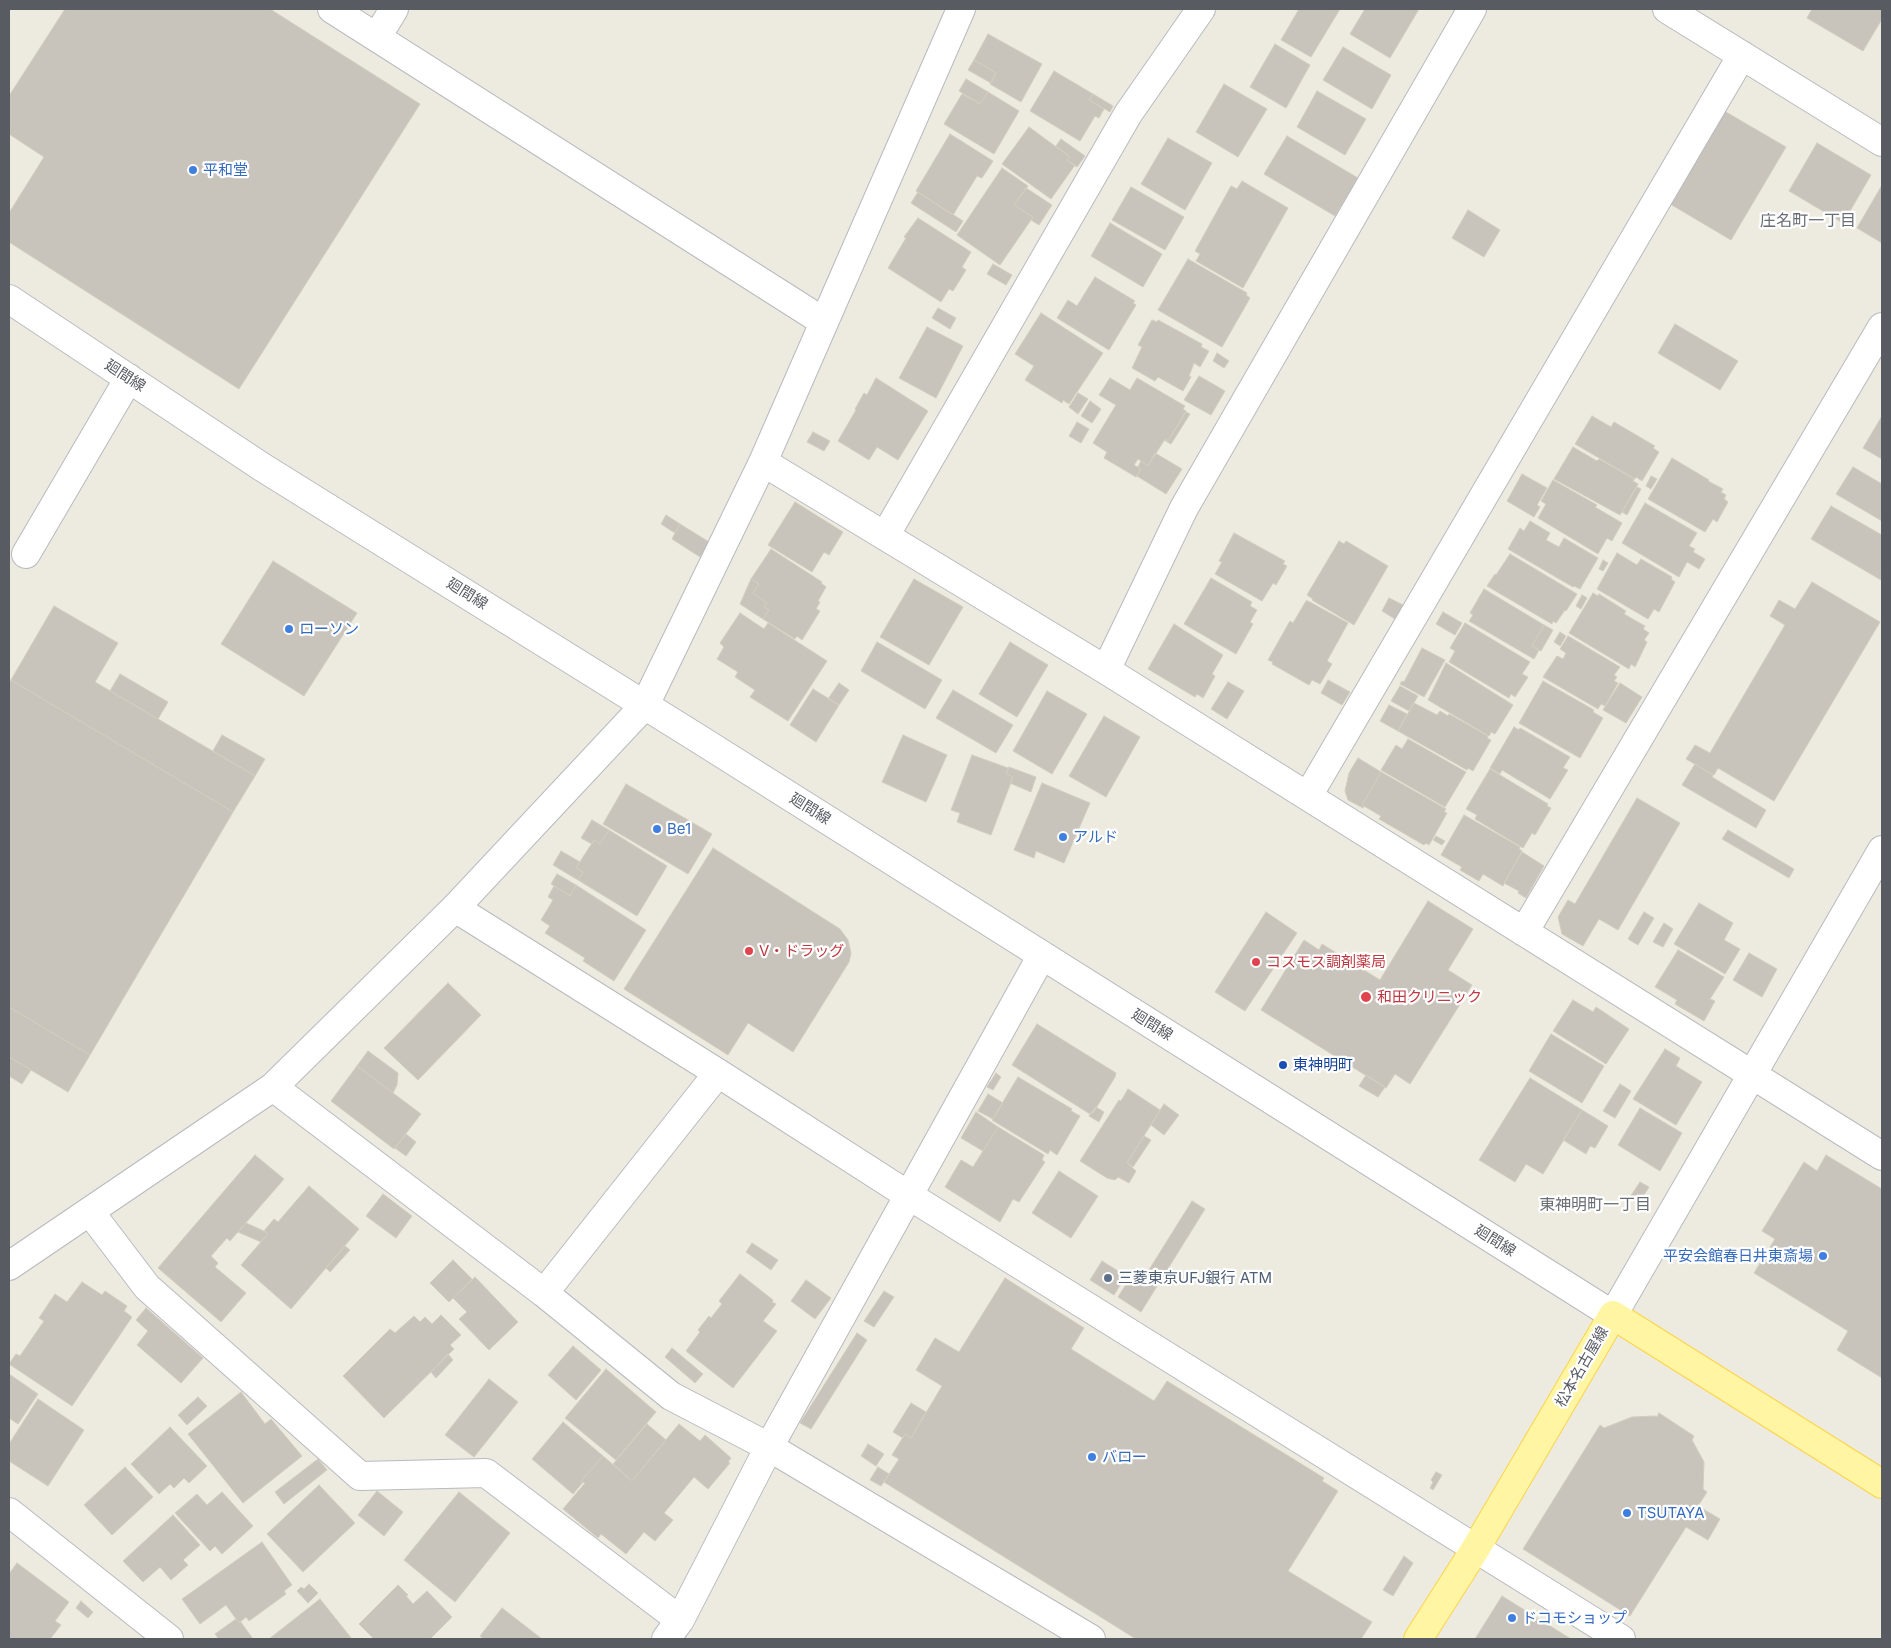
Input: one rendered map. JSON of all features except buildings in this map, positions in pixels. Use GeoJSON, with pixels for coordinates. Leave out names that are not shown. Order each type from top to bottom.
{"type":"FeatureCollection","features":[{"type":"Feature","properties":{"kind":"main road","name":"松本名古屋線"},"geometry":{"type":"LineString","coordinates":[[1418,1639],[1476,1548],[1613,1315],[1882,1484]]}},
{"type":"Feature","properties":{"kind":"street"},"geometry":{"type":"LineString","coordinates":[[332,9],[824,322]]}},
{"type":"Feature","properties":{"kind":"street"},"geometry":{"type":"LineString","coordinates":[[377,37],[394,9]]}},
{"type":"Feature","properties":{"kind":"street"},"geometry":{"type":"LineString","coordinates":[[9,1266],[273,1087],[455,908],[645,705],[764,462],[961,9]]}},
{"type":"Feature","properties":{"kind":"street"},"geometry":{"type":"LineString","coordinates":[[885,536],[1128,114],[1201,9]]}},
{"type":"Feature","properties":{"kind":"street"},"geometry":{"type":"LineString","coordinates":[[1106,670],[1184,508],[1472,9]]}},
{"type":"Feature","properties":{"kind":"street"},"geometry":{"type":"LineString","coordinates":[[1667,9],[1882,142]]}},
{"type":"Feature","properties":{"kind":"street"},"geometry":{"type":"LineString","coordinates":[[1308,796],[1742,55]]}},
{"type":"Feature","properties":{"kind":"street","name":"廻間線"},"geometry":{"type":"LineString","coordinates":[[9,299],[262,467],[645,705],[1613,1315]]}},
{"type":"Feature","properties":{"kind":"street"},"geometry":{"type":"LineString","coordinates":[[1524,932],[1882,327]]}},
{"type":"Feature","properties":{"kind":"street"},"geometry":{"type":"LineString","coordinates":[[26,554],[128,378]]}},
{"type":"Feature","properties":{"kind":"street"},"geometry":{"type":"LineString","coordinates":[[764,462],[1106,670],[1882,1156]]}},
{"type":"Feature","properties":{"kind":"street"},"geometry":{"type":"LineString","coordinates":[[1613,1315],[1882,850]]}},
{"type":"Feature","properties":{"kind":"street"},"geometry":{"type":"LineString","coordinates":[[455,908],[908,1195],[1621,1639]]}},
{"type":"Feature","properties":{"kind":"street"},"geometry":{"type":"LineString","coordinates":[[90,1212],[147,1287],[360,1476],[486,1473],[673,1630],[768,1447],[1042,955]]}},
{"type":"Feature","properties":{"kind":"street"},"geometry":{"type":"LineString","coordinates":[[544,1293],[718,1073]]}},
{"type":"Feature","properties":{"kind":"street"},"geometry":{"type":"LineString","coordinates":[[273,1087],[544,1293],[671,1396],[768,1447],[1091,1639]]}},
{"type":"Feature","properties":{"kind":"street"},"geometry":{"type":"LineString","coordinates":[[9,1512],[169,1639]]}},
{"type":"Feature","properties":{"kind":"place","name":"平和堂"},"geometry":{"type":"Point","coordinates":[193,170]}},
{"type":"Feature","properties":{"kind":"place","name":"ローソン"},"geometry":{"type":"Point","coordinates":[289,629]}},
{"type":"Feature","properties":{"kind":"place","name":"Be1"},"geometry":{"type":"Point","coordinates":[657,829]}},
{"type":"Feature","properties":{"kind":"place","name":"アルド"},"geometry":{"type":"Point","coordinates":[1063,837]}},
{"type":"Feature","properties":{"kind":"place","name":"V・ドラッグ"},"geometry":{"type":"Point","coordinates":[749,951]}},
{"type":"Feature","properties":{"kind":"place","name":"コスモス調剤薬局"},"geometry":{"type":"Point","coordinates":[1256,962]}},
{"type":"Feature","properties":{"kind":"place","name":"和田クリニック"},"geometry":{"type":"Point","coordinates":[1366,997]}},
{"type":"Feature","properties":{"kind":"place","name":"東神明町"},"geometry":{"type":"Point","coordinates":[1283,1065]}},
{"type":"Feature","properties":{"kind":"place","name":"平安会館春日井東斎場"},"geometry":{"type":"Point","coordinates":[1823,1256]}},
{"type":"Feature","properties":{"kind":"place","name":"三菱東京UFJ銀行 ATM"},"geometry":{"type":"Point","coordinates":[1108,1278]}},
{"type":"Feature","properties":{"kind":"place","name":"バロー"},"geometry":{"type":"Point","coordinates":[1092,1457]}},
{"type":"Feature","properties":{"kind":"place","name":"TSUTAYA"},"geometry":{"type":"Point","coordinates":[1627,1513]}},
{"type":"Feature","properties":{"kind":"place","name":"ドコモショップ"},"geometry":{"type":"Point","coordinates":[1512,1618]}},
{"type":"Feature","properties":{"kind":"district","name":"庄名町一丁目"},"geometry":{"type":"Point","coordinates":[1808,221]}},
{"type":"Feature","properties":{"kind":"district","name":"東神明町一丁目"},"geometry":{"type":"Point","coordinates":[1595,1205]}}]}
